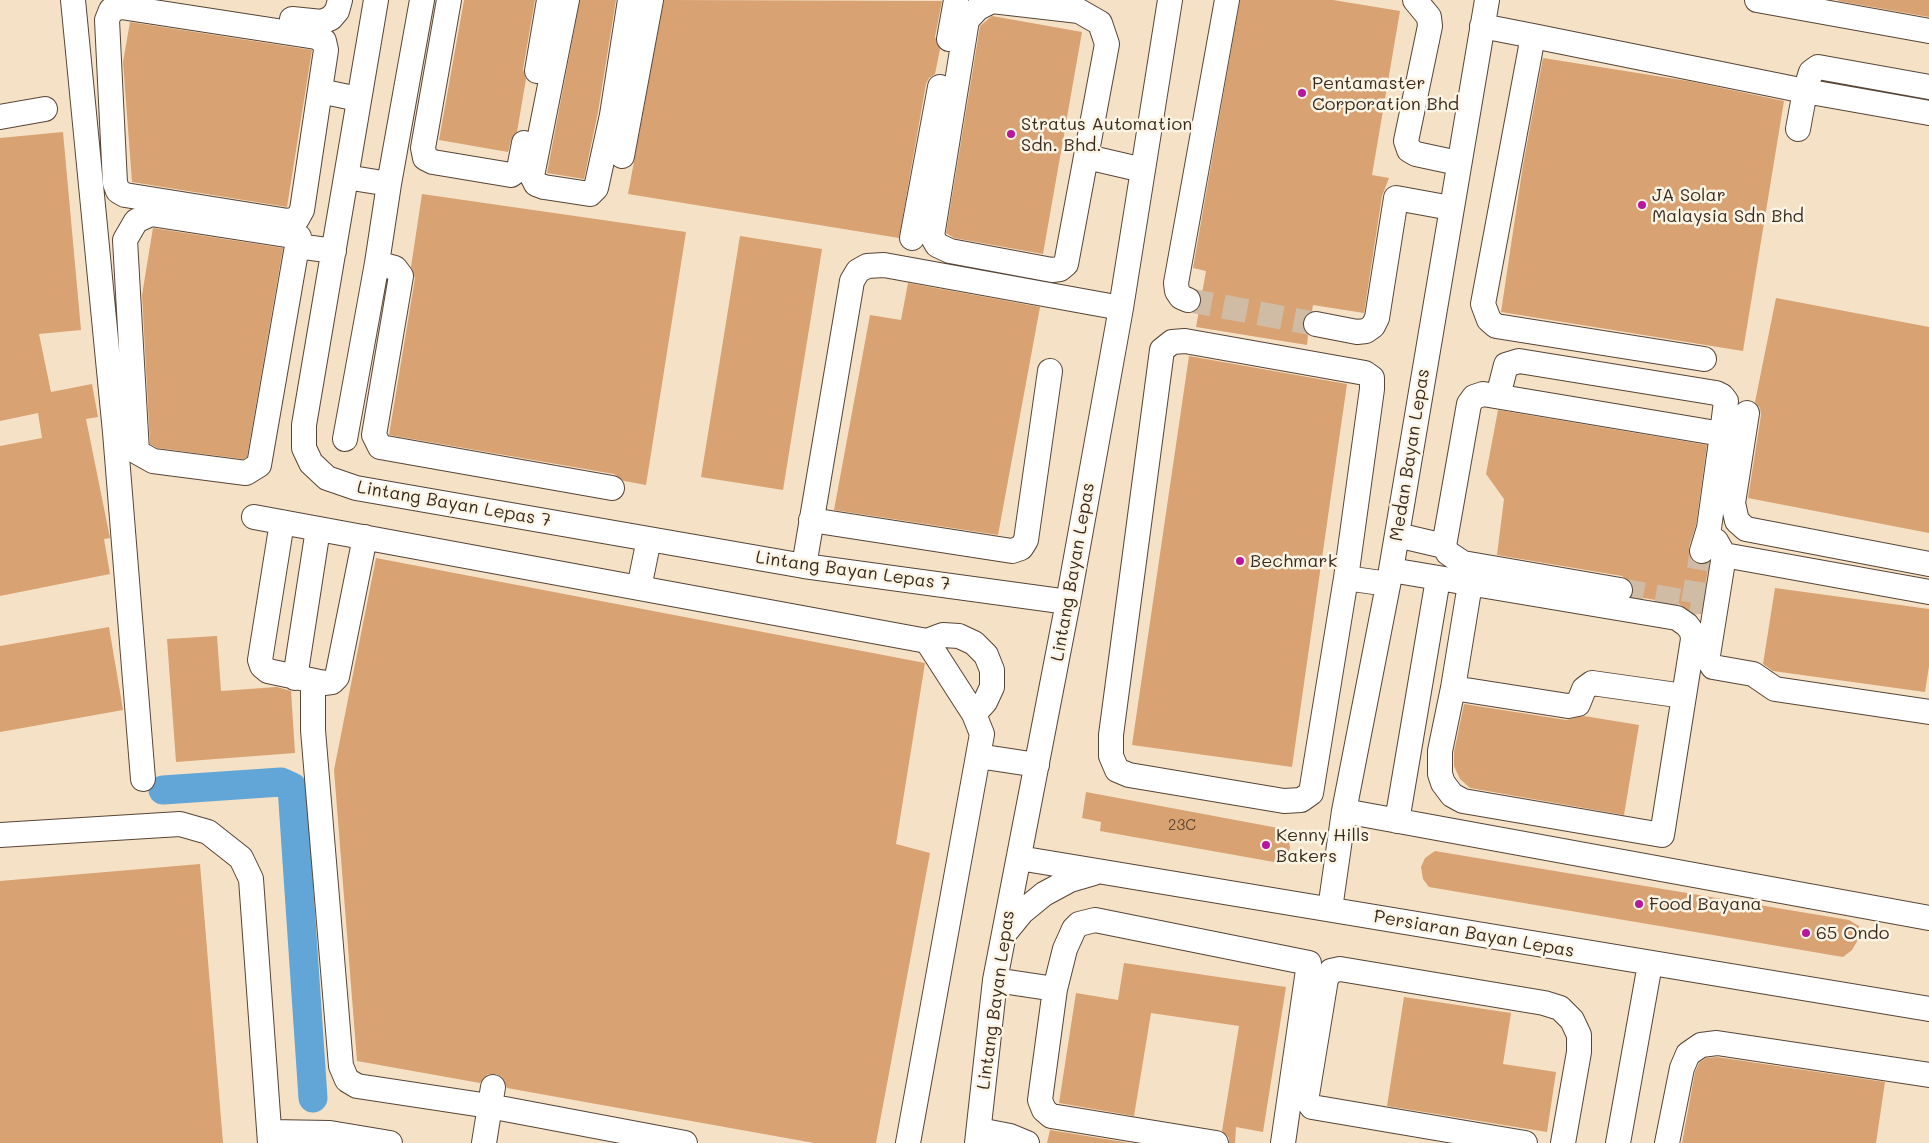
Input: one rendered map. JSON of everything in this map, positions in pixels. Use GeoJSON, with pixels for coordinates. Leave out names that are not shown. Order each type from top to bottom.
{"type":"FeatureCollection","features":[{"type":"Feature","properties":{"kind":"street"},"geometry":{"type":"LineString","coordinates":[[73,0],[115,432],[143,779]]}},
{"type":"Feature","properties":{"kind":"street"},"geometry":{"type":"LineString","coordinates":[[175,0],[322,22],[330,18],[337,11],[340,0]]}},
{"type":"Feature","properties":{"kind":"street","name":"Lintang Bayan Lepas 7"},"geometry":{"type":"LineString","coordinates":[[376,0],[304,425],[304,448],[311,463],[327,478],[356,488],[804,566],[1068,602]]}},
{"type":"Feature","properties":{"kind":"street"},"geometry":{"type":"LineString","coordinates":[[345,439],[422,1],[448,3],[423,153],[425,158],[432,162],[511,175],[521,165],[550,0]]}},
{"type":"Feature","properties":{"kind":"street"},"geometry":{"type":"LineString","coordinates":[[568,0],[532,176],[533,181],[544,187],[590,194],[596,188],[612,115],[630,0]]}},
{"type":"Feature","properties":{"kind":"street"},"geometry":{"type":"LineString","coordinates":[[622,156],[651,0]]}},
{"type":"Feature","properties":{"kind":"street"},"geometry":{"type":"LineString","coordinates":[[912,238],[956,0]]}},
{"type":"Feature","properties":{"kind":"street"},"geometry":{"type":"LineString","coordinates":[[992,0],[1080,11],[1100,23],[1107,44],[1087,157],[1066,264],[1060,268],[1052,270],[979,258],[950,251],[937,245],[932,236],[967,20],[978,8],[992,0]]}},
{"type":"Feature","properties":{"kind":"street","name":"Lintang Bayan Lepas"},"geometry":{"type":"LineString","coordinates":[[978,1136],[995,980],[1068,602],[1120,308],[1170,0]]}},
{"type":"Feature","properties":{"kind":"street"},"geometry":{"type":"LineString","coordinates":[[1188,300],[1181,297],[1176,283],[1228,0]]}},
{"type":"Feature","properties":{"kind":"street"},"geometry":{"type":"LineString","coordinates":[[1415,0],[1428,17],[1430,26],[1406,142],[1409,150],[1416,154],[1458,162]]}},
{"type":"Feature","properties":{"kind":"street","name":"Medan Bayan Lepas"},"geometry":{"type":"LineString","coordinates":[[1330,909],[1344,811],[1390,577],[1458,162],[1487,0]]}},
{"type":"Feature","properties":{"kind":"street"},"geometry":{"type":"LineString","coordinates":[[1773,1],[1929,31]]}},
{"type":"Feature","properties":{"kind":"street"},"geometry":{"type":"LineString","coordinates":[[116,8],[320,38],[326,46],[320,91],[302,210],[297,219],[288,220],[125,195],[115,187],[107,20],[111,10],[116,8]]}},
{"type":"Feature","properties":{"kind":"street"},"geometry":{"type":"LineString","coordinates":[[1482,26],[1805,91],[1929,113]]}},
{"type":"Feature","properties":{"kind":"street"},"geometry":{"type":"LineString","coordinates":[[1533,36],[1483,304],[1489,320],[1496,326],[1704,359]]}},
{"type":"Feature","properties":{"kind":"street"},"geometry":{"type":"LineString","coordinates":[[1798,129],[1805,91],[1811,72],[1818,66],[1929,87]]}},
{"type":"Feature","properties":{"kind":"street"},"geometry":{"type":"LineString","coordinates":[[320,91],[358,99]]}},
{"type":"Feature","properties":{"kind":"street"},"geometry":{"type":"LineString","coordinates":[[0,116],[45,109]]}},
{"type":"Feature","properties":{"kind":"street"},"geometry":{"type":"LineString","coordinates":[[1087,157],[1143,170]]}},
{"type":"Feature","properties":{"kind":"street"},"geometry":{"type":"LineString","coordinates":[[346,177],[389,184]]}},
{"type":"Feature","properties":{"kind":"street"},"geometry":{"type":"LineString","coordinates":[[1316,324],[1357,332],[1366,331],[1373,326],[1377,318],[1396,198],[1451,208]]}},
{"type":"Feature","properties":{"kind":"street"},"geometry":{"type":"LineString","coordinates":[[151,214],[299,237],[297,246],[259,465],[246,473],[153,462],[136,452],[125,240],[136,222],[151,214]]}},
{"type":"Feature","properties":{"kind":"street"},"geometry":{"type":"LineString","coordinates":[[297,246],[334,251]]}},
{"type":"Feature","properties":{"kind":"street"},"geometry":{"type":"LineString","coordinates":[[377,263],[395,268],[402,281],[374,435],[380,447],[612,488]]}},
{"type":"Feature","properties":{"kind":"street"},"geometry":{"type":"LineString","coordinates":[[804,566],[852,281],[858,271],[867,266],[884,265],[1120,308]]}},
{"type":"Feature","properties":{"kind":"street"},"geometry":{"type":"LineString","coordinates":[[1185,341],[1318,364],[1365,373],[1372,378],[1372,390],[1346,578],[1311,793],[1301,800],[1284,801],[1128,775],[1117,770],[1111,756],[1112,725],[1162,350],[1172,342],[1185,341]]}},
{"type":"Feature","properties":{"kind":"street"},"geometry":{"type":"LineString","coordinates":[[1498,396],[1506,365],[1519,360],[1722,396],[1726,401],[1712,545],[1708,655],[1708,659],[1713,667],[1754,674],[1775,689],[1929,712]]}},
{"type":"Feature","properties":{"kind":"street"},"geometry":{"type":"LineString","coordinates":[[811,520],[1012,551],[1021,548],[1026,540],[1050,371]]}},
{"type":"Feature","properties":{"kind":"street"},"geometry":{"type":"LineString","coordinates":[[1620,590],[1463,563],[1448,553],[1444,546],[1470,400],[1478,395],[1498,396],[1722,434]]}},
{"type":"Feature","properties":{"kind":"street"},"geometry":{"type":"LineString","coordinates":[[1747,412],[1734,503],[1737,521],[1746,529],[1929,564]]}},
{"type":"Feature","properties":{"kind":"street"},"geometry":{"type":"LineString","coordinates":[[254,517],[927,641],[943,635],[960,636],[974,643],[986,655],[992,670],[992,686],[985,702],[974,714]]}},
{"type":"Feature","properties":{"kind":"street"},"geometry":{"type":"LineString","coordinates":[[282,522],[260,660],[262,666],[268,671],[324,684],[332,682],[337,677],[365,537]]}},
{"type":"Feature","properties":{"kind":"street"},"geometry":{"type":"LineString","coordinates":[[318,529],[304,680],[313,730],[341,1066],[347,1080],[357,1086],[491,1097],[685,1143]]}},
{"type":"Feature","properties":{"kind":"street"},"geometry":{"type":"LineString","coordinates":[[1397,535],[1444,546]]}},
{"type":"Feature","properties":{"kind":"street"},"geometry":{"type":"LineString","coordinates":[[639,588],[649,539]]}},
{"type":"Feature","properties":{"kind":"street"},"geometry":{"type":"LineString","coordinates":[[1712,545],[1929,592]]}},
{"type":"Feature","properties":{"kind":"street"},"geometry":{"type":"LineString","coordinates":[[1346,578],[1390,577],[1470,584],[1676,618],[1687,625],[1692,632],[1693,639],[1662,835],[1463,801],[1452,795],[1443,783],[1440,774],[1440,751],[1454,688],[1470,584]]}},
{"type":"Feature","properties":{"kind":"street"},"geometry":{"type":"LineString","coordinates":[[1397,821],[1438,580]]}},
{"type":"Feature","properties":{"kind":"street"},"geometry":{"type":"LineString","coordinates":[[908,1143],[982,734],[974,714],[927,641]]}},
{"type":"Feature","properties":{"kind":"street"},"geometry":{"type":"LineString","coordinates":[[1454,688],[1568,706],[1578,704],[1584,689],[1592,683],[1684,696]]}},
{"type":"Feature","properties":{"kind":"street"},"geometry":{"type":"LineString","coordinates":[[978,756],[1038,765]]}},
{"type":"Feature","properties":{"kind":"street"},"geometry":{"type":"LineString","coordinates":[[1344,811],[1929,918]]}},
{"type":"Feature","properties":{"kind":"street"},"geometry":{"type":"LineString","coordinates":[[0,835],[180,824],[208,832],[241,858],[251,879],[270,1137],[330,1133],[390,1143]]}},
{"type":"Feature","properties":{"kind":"street","name":"Persiaran Bayan Lepas"},"geometry":{"type":"LineString","coordinates":[[1019,858],[1929,1009]]}},
{"type":"Feature","properties":{"kind":"street"},"geometry":{"type":"LineString","coordinates":[[1004,935],[1022,912],[1044,894],[1070,880],[1098,872]]}},
{"type":"Feature","properties":{"kind":"street"},"geometry":{"type":"LineString","coordinates":[[1216,1143],[1051,1116],[1044,1110],[1040,1100],[1056,989],[1065,949],[1074,929],[1079,924],[1095,920],[1309,963],[1283,1143]]}},
{"type":"Feature","properties":{"kind":"street"},"geometry":{"type":"LineString","coordinates":[[1618,1143],[1650,964]]}},
{"type":"Feature","properties":{"kind":"street"},"geometry":{"type":"LineString","coordinates":[[1525,1143],[1312,1107],[1307,1100],[1307,1095],[1326,979],[1331,971],[1340,969],[1544,1003],[1560,1008],[1572,1020],[1579,1035],[1580,1052],[1568,1142]]}},
{"type":"Feature","properties":{"kind":"street"},"geometry":{"type":"LineString","coordinates":[[995,980],[1056,989]]}},
{"type":"Feature","properties":{"kind":"street"},"geometry":{"type":"LineString","coordinates":[[1667,1143],[1682,1068],[1688,1054],[1701,1045],[1717,1043],[1929,1075]]}},
{"type":"Feature","properties":{"kind":"street"},"geometry":{"type":"LineString","coordinates":[[484,1143],[491,1097]]}},
{"type":"Feature","properties":{"kind":"street"},"geometry":{"type":"LineString","coordinates":[[1299,1143],[1302,1125],[1308,1121],[1316,1120],[1430,1143]]}},
{"type":"Feature","properties":{"kind":"street"},"geometry":{"type":"LineString","coordinates":[[978,1136],[1010,1136],[1027,1143]]}},
{"type":"Feature","properties":{"kind":"building"},"geometry":{"type":"Polygon","coordinates":[[[464,0],[535,0],[523,69],[526,79],[517,132],[511,140],[508,152],[439,140],[464,0]]]}},
{"type":"Feature","properties":{"kind":"building"},"geometry":{"type":"Polygon","coordinates":[[[580,0],[616,0],[598,112],[584,179],[547,173],[580,0]]]}},
{"type":"Feature","properties":{"kind":"building"},"geometry":{"type":"Polygon","coordinates":[[[664,0],[942,1],[935,37],[940,49],[935,74],[929,78],[926,84],[899,238],[628,194],[664,0]]]}},
{"type":"Feature","properties":{"kind":"building","name":"Pentamaster Corporation Bhd"},"geometry":{"type":"Polygon","coordinates":[[[1240,0],[1333,0],[1400,11],[1372,175],[1389,178],[1382,196],[1364,313],[1313,305],[1312,311],[1306,315],[1302,322],[1303,329],[1308,335],[1307,345],[1196,327],[1206,271],[1193,268],[1240,0]]]}},
{"type":"Feature","properties":{"kind":"building"},"geometry":{"type":"Polygon","coordinates":[[[1929,0],[1929,17],[1838,1],[1929,0]]]}},
{"type":"Feature","properties":{"kind":"building","name":"Stratus Automation Sdn. Bhd."},"geometry":{"type":"Polygon","coordinates":[[[992,16],[1082,32],[1043,254],[954,238],[946,233],[980,26],[992,16]]]}},
{"type":"Feature","properties":{"kind":"building"},"geometry":{"type":"Polygon","coordinates":[[[130,22],[312,50],[287,207],[132,182],[123,62],[130,22]]]}},
{"type":"Feature","properties":{"kind":"building","name":"JA Solar Malaysia Sdn Bhd"},"geometry":{"type":"Polygon","coordinates":[[[1543,58],[1688,81],[1784,101],[1743,351],[1501,312],[1523,165],[1543,58]]]}},
{"type":"Feature","properties":{"kind":"building"},"geometry":{"type":"Polygon","coordinates":[[[63,132],[81,330],[39,334],[51,392],[92,384],[98,417],[86,419],[110,538],[104,539],[110,574],[0,596],[0,446],[42,438],[38,413],[0,421],[0,138],[63,132]]]}},
{"type":"Feature","properties":{"kind":"building"},"geometry":{"type":"Polygon","coordinates":[[[422,194],[686,232],[646,485],[624,481],[614,474],[389,435],[415,278],[411,267],[422,194]]]}},
{"type":"Feature","properties":{"kind":"building"},"geometry":{"type":"Polygon","coordinates":[[[153,228],[283,248],[247,457],[243,459],[157,448],[150,444],[142,295],[153,228]]]}},
{"type":"Feature","properties":{"kind":"building"},"geometry":{"type":"Polygon","coordinates":[[[740,236],[822,249],[783,490],[701,477],[740,236]]]}},
{"type":"Feature","properties":{"kind":"building"},"geometry":{"type":"Polygon","coordinates":[[[908,283],[1040,307],[998,535],[834,510],[870,315],[901,320],[908,283]]]}},
{"type":"Feature","properties":{"kind":"building"},"geometry":{"type":"Polygon","coordinates":[[[1776,298],[1929,327],[1929,533],[1748,498],[1761,415],[1760,408],[1755,402],[1776,298]]]}},
{"type":"Feature","properties":{"kind":"building","name":"Bechmark"},"geometry":{"type":"Polygon","coordinates":[[[1189,356],[1347,384],[1292,767],[1132,745],[1189,356]]]}},
{"type":"Feature","properties":{"kind":"building"},"geometry":{"type":"Polygon","coordinates":[[[1498,410],[1707,445],[1696,525],[1689,547],[1689,555],[1692,561],[1698,564],[1709,562],[1701,614],[1693,613],[1679,604],[1632,596],[1633,585],[1622,576],[1497,555],[1504,499],[1486,474],[1498,410]]]}},
{"type":"Feature","properties":{"kind":"building"},"geometry":{"type":"Polygon","coordinates":[[[376,558],[925,663],[896,844],[930,853],[876,1143],[814,1143],[507,1088],[502,1077],[496,1074],[488,1074],[480,1083],[357,1061],[334,770],[376,558]]]}},
{"type":"Feature","properties":{"kind":"building"},"geometry":{"type":"Polygon","coordinates":[[[1775,588],[1929,609],[1929,666],[1925,692],[1773,671],[1763,664],[1775,588]]]}},
{"type":"Feature","properties":{"kind":"building"},"geometry":{"type":"Polygon","coordinates":[[[109,627],[123,710],[0,732],[0,646],[109,627]]]}},
{"type":"Feature","properties":{"kind":"building"},"geometry":{"type":"Polygon","coordinates":[[[217,636],[221,691],[277,687],[291,691],[295,753],[176,762],[167,639],[217,636]]]}},
{"type":"Feature","properties":{"kind":"building"},"geometry":{"type":"Polygon","coordinates":[[[1464,704],[1566,720],[1584,716],[1639,725],[1624,815],[1470,788],[1460,779],[1454,766],[1454,752],[1464,704]]]}},
{"type":"Feature","properties":{"kind":"building"},"geometry":{"type":"Polygon","coordinates":[[[1086,792],[1278,828],[1288,836],[1290,848],[1285,859],[1274,862],[1100,831],[1101,822],[1082,818],[1086,792]]]}},
{"type":"Feature","properties":{"kind":"building","name":"Food Bayana"},"geometry":{"type":"Polygon","coordinates":[[[1435,851],[1849,920],[1859,926],[1859,938],[1852,950],[1843,957],[1429,887],[1423,879],[1421,867],[1425,858],[1435,851]]]}},
{"type":"Feature","properties":{"kind":"building"},"geometry":{"type":"Polygon","coordinates":[[[200,864],[223,1143],[0,1143],[0,881],[200,864]]]}},
{"type":"Feature","properties":{"kind":"building"},"geometry":{"type":"Polygon","coordinates":[[[1124,963],[1286,987],[1263,1132],[1236,1127],[1235,1143],[1229,1143],[1229,1138],[1222,1131],[1239,1026],[1151,1013],[1134,1116],[1059,1103],[1076,993],[1118,1000],[1124,963]]]}},
{"type":"Feature","properties":{"kind":"building"},"geometry":{"type":"Polygon","coordinates":[[[1404,997],[1511,1013],[1503,1064],[1556,1072],[1547,1132],[1387,1106],[1404,997]]]}},
{"type":"Feature","properties":{"kind":"building"},"geometry":{"type":"Polygon","coordinates":[[[1717,1057],[1885,1082],[1876,1143],[1682,1143],[1695,1072],[1699,1063],[1706,1058],[1717,1057]]]}},
{"type":"Feature","properties":{"kind":"building"},"geometry":{"type":"Polygon","coordinates":[[[1050,1130],[1130,1143],[1047,1143],[1050,1130]]]}},
{"type":"Feature","properties":{"kind":"waterway"},"geometry":{"type":"LineString","coordinates":[[152,780],[156,789],[163,790]]}},
{"type":"Feature","properties":{"kind":"waterway"},"geometry":{"type":"LineString","coordinates":[[163,790],[281,782],[292,787],[313,1098]]}},
{"type":"Feature","properties":{"kind":"tunnel"},"geometry":{"type":"LineString","coordinates":[[1188,300],[1316,324]]}},
{"type":"Feature","properties":{"kind":"tunnel"},"geometry":{"type":"LineString","coordinates":[[1620,590],[1693,603],[1702,551]]}},
{"type":"Feature","properties":{"kind":"place","name":"Pentamaster Corporation Bhd"},"geometry":{"type":"Point","coordinates":[1302,93]}},
{"type":"Feature","properties":{"kind":"place","name":"Stratus Automation Sdn. Bhd."},"geometry":{"type":"Point","coordinates":[1011,134]}},
{"type":"Feature","properties":{"kind":"place","name":"JA Solar Malaysia Sdn Bhd"},"geometry":{"type":"Point","coordinates":[1642,205]}},
{"type":"Feature","properties":{"kind":"place","name":"Bechmark"},"geometry":{"type":"Point","coordinates":[1240,561]}},
{"type":"Feature","properties":{"kind":"place","name":"Kenny Hills Bakers"},"geometry":{"type":"Point","coordinates":[1266,845]}},
{"type":"Feature","properties":{"kind":"place","name":"Food Bayana"},"geometry":{"type":"Point","coordinates":[1639,904]}},
{"type":"Feature","properties":{"kind":"place","name":"65 Ondo"},"geometry":{"type":"Point","coordinates":[1806,933]}}]}
